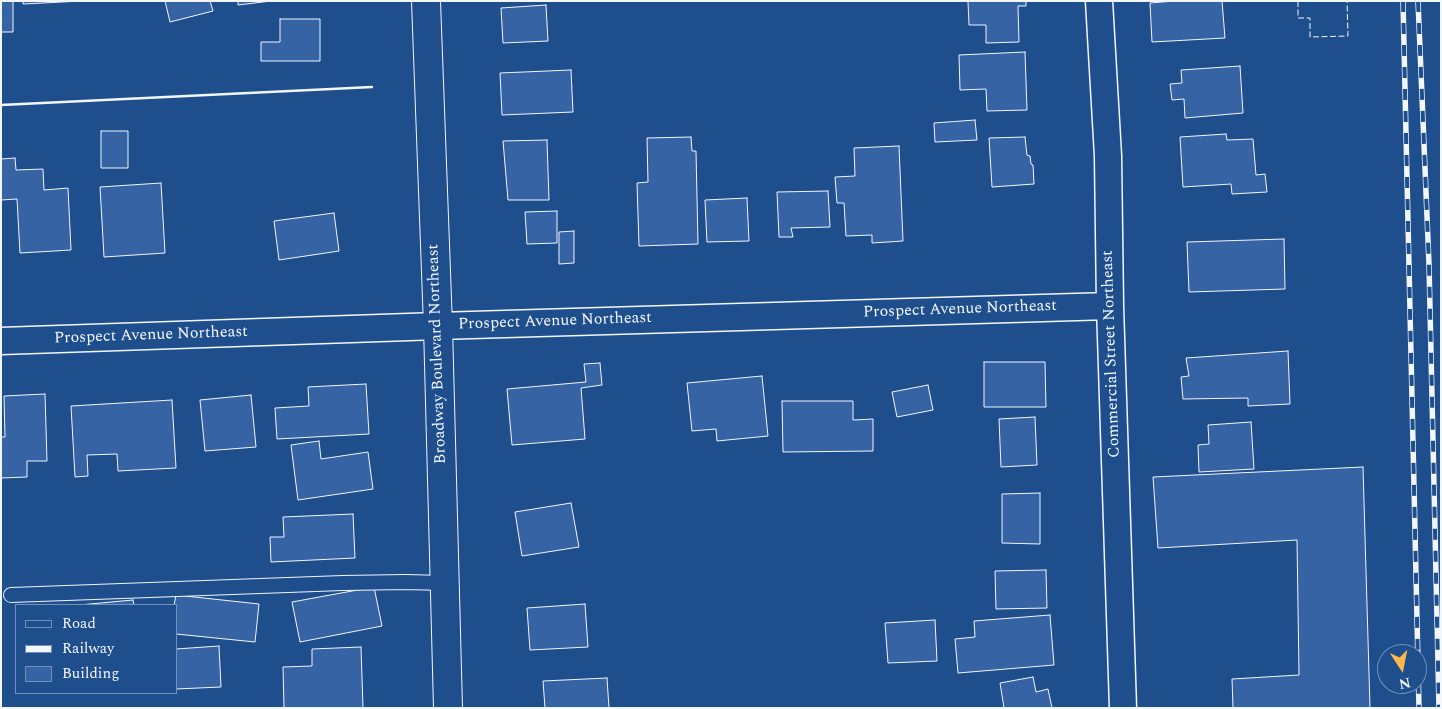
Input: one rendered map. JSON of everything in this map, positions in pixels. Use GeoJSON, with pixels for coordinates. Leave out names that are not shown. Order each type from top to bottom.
{"type":"FeatureCollection","features":[{"type":"Feature","properties":{"kind":"main road","name":"Broadway Boulevard Northeast"},"geometry":{"type":"LineString","coordinates":[[426,1],[438,326],[448,708]]}},
{"type":"Feature","properties":{"kind":"street","name":"Commercial Street Northeast"},"geometry":{"type":"LineString","coordinates":[[1099,1],[1108,156],[1110,306],[1123,708]]}},
{"type":"Feature","properties":{"kind":"street","name":"Prospect Avenue Northeast"},"geometry":{"type":"LineString","coordinates":[[1,340],[1110,306]]}},
{"type":"Feature","properties":{"kind":"lane"},"geometry":{"type":"LineString","coordinates":[[11,595],[370,582],[445,583]]}},
{"type":"Feature","properties":{"kind":"building"},"geometry":{"type":"Polygon","coordinates":[[[1,1],[13,1],[13,32],[1,32],[1,1]]]}},
{"type":"Feature","properties":{"kind":"building"},"geometry":{"type":"Polygon","coordinates":[[[23,1],[82,1],[23,4],[23,1]]]}},
{"type":"Feature","properties":{"kind":"building"},"geometry":{"type":"Polygon","coordinates":[[[165,1],[210,1],[213,11],[170,22],[165,1]]]}},
{"type":"Feature","properties":{"kind":"building"},"geometry":{"type":"Polygon","coordinates":[[[238,1],[271,1],[238,5],[238,1]]]}},
{"type":"Feature","properties":{"kind":"building"},"geometry":{"type":"Polygon","coordinates":[[[968,1],[1026,1],[1026,6],[1018,6],[1019,42],[986,43],[986,25],[969,25],[968,1]]]}},
{"type":"Feature","properties":{"kind":"building"},"geometry":{"type":"Polygon","coordinates":[[[1222,1],[1225,38],[1152,42],[1150,3],[1222,1]]]}},
{"type":"Feature","properties":{"kind":"building"},"geometry":{"type":"Polygon","coordinates":[[[546,5],[548,41],[503,43],[501,8],[546,5]]]}},
{"type":"Feature","properties":{"kind":"building"},"geometry":{"type":"Polygon","coordinates":[[[280,19],[320,19],[320,61],[261,61],[261,42],[280,42],[280,19]]]}},
{"type":"Feature","properties":{"kind":"building"},"geometry":{"type":"Polygon","coordinates":[[[1025,52],[1027,110],[987,111],[986,89],[960,90],[959,55],[1025,52]]]}},
{"type":"Feature","properties":{"kind":"building"},"geometry":{"type":"Polygon","coordinates":[[[1240,66],[1243,113],[1185,118],[1184,99],[1172,100],[1170,84],[1182,83],[1181,70],[1240,66]]]}},
{"type":"Feature","properties":{"kind":"building"},"geometry":{"type":"Polygon","coordinates":[[[571,70],[573,112],[502,115],[500,73],[571,70]]]}},
{"type":"Feature","properties":{"kind":"building"},"geometry":{"type":"Polygon","coordinates":[[[975,120],[977,140],[935,142],[934,123],[975,120]]]}},
{"type":"Feature","properties":{"kind":"building"},"geometry":{"type":"Polygon","coordinates":[[[101,131],[128,131],[128,168],[101,168],[101,131]]]}},
{"type":"Feature","properties":{"kind":"building"},"geometry":{"type":"Polygon","coordinates":[[[1226,134],[1227,140],[1253,139],[1256,175],[1265,174],[1267,192],[1232,194],[1231,184],[1183,187],[1180,137],[1226,134]]]}},
{"type":"Feature","properties":{"kind":"building"},"geometry":{"type":"Polygon","coordinates":[[[691,137],[692,151],[696,151],[698,244],[639,246],[637,183],[648,182],[647,138],[691,137]]]}},
{"type":"Feature","properties":{"kind":"building"},"geometry":{"type":"Polygon","coordinates":[[[1025,137],[1027,155],[1030,156],[1031,164],[1033,165],[1034,184],[992,187],[989,138],[1025,137]]]}},
{"type":"Feature","properties":{"kind":"building"},"geometry":{"type":"Polygon","coordinates":[[[547,140],[549,200],[508,200],[503,141],[547,140]]]}},
{"type":"Feature","properties":{"kind":"building"},"geometry":{"type":"Polygon","coordinates":[[[899,146],[903,241],[872,243],[872,235],[846,236],[844,203],[837,203],[835,177],[855,176],[854,148],[899,146]]]}},
{"type":"Feature","properties":{"kind":"building"},"geometry":{"type":"Polygon","coordinates":[[[15,158],[16,170],[43,169],[44,190],[68,188],[71,250],[20,253],[17,199],[1,200],[1,159],[15,158]]]}},
{"type":"Feature","properties":{"kind":"building"},"geometry":{"type":"Polygon","coordinates":[[[161,183],[165,253],[104,257],[100,187],[161,183]]]}},
{"type":"Feature","properties":{"kind":"building"},"geometry":{"type":"Polygon","coordinates":[[[828,191],[830,227],[791,228],[793,237],[779,237],[777,192],[828,191]]]}},
{"type":"Feature","properties":{"kind":"building"},"geometry":{"type":"Polygon","coordinates":[[[747,198],[749,241],[707,242],[705,200],[747,198]]]}},
{"type":"Feature","properties":{"kind":"building"},"geometry":{"type":"Polygon","coordinates":[[[557,211],[557,243],[527,244],[525,212],[557,211]]]}},
{"type":"Feature","properties":{"kind":"building"},"geometry":{"type":"Polygon","coordinates":[[[334,213],[339,251],[279,260],[274,221],[334,213]]]}},
{"type":"Feature","properties":{"kind":"building"},"geometry":{"type":"Polygon","coordinates":[[[574,231],[574,263],[559,264],[559,232],[574,231]]]}},
{"type":"Feature","properties":{"kind":"building"},"geometry":{"type":"Polygon","coordinates":[[[1284,239],[1285,289],[1189,292],[1187,242],[1284,239]]]}},
{"type":"Feature","properties":{"kind":"building"},"geometry":{"type":"Polygon","coordinates":[[[1288,351],[1290,404],[1248,406],[1248,398],[1183,399],[1181,377],[1189,376],[1186,358],[1288,351]]]}},
{"type":"Feature","properties":{"kind":"building"},"geometry":{"type":"Polygon","coordinates":[[[984,362],[1045,362],[1046,407],[984,407],[984,362]]]}},
{"type":"Feature","properties":{"kind":"building"},"geometry":{"type":"Polygon","coordinates":[[[600,363],[602,385],[581,388],[585,439],[512,445],[507,389],[586,382],[584,364],[600,363]]]}},
{"type":"Feature","properties":{"kind":"building"},"geometry":{"type":"Polygon","coordinates":[[[762,376],[768,436],[717,441],[716,429],[692,431],[687,383],[762,376]]]}},
{"type":"Feature","properties":{"kind":"building"},"geometry":{"type":"Polygon","coordinates":[[[366,384],[369,434],[277,439],[275,408],[309,406],[308,387],[366,384]]]}},
{"type":"Feature","properties":{"kind":"building"},"geometry":{"type":"Polygon","coordinates":[[[928,385],[933,410],[897,417],[892,392],[928,385]]]}},
{"type":"Feature","properties":{"kind":"building"},"geometry":{"type":"Polygon","coordinates":[[[45,394],[47,461],[27,461],[27,477],[1,478],[1,437],[5,437],[4,396],[45,394]]]}},
{"type":"Feature","properties":{"kind":"building"},"geometry":{"type":"Polygon","coordinates":[[[251,395],[256,447],[205,451],[200,400],[251,395]]]}},
{"type":"Feature","properties":{"kind":"building"},"geometry":{"type":"Polygon","coordinates":[[[172,400],[176,468],[118,471],[117,454],[87,455],[88,476],[75,477],[71,406],[172,400]]]}},
{"type":"Feature","properties":{"kind":"building"},"geometry":{"type":"Polygon","coordinates":[[[782,401],[853,401],[853,420],[873,419],[873,451],[783,452],[782,401]]]}},
{"type":"Feature","properties":{"kind":"building"},"geometry":{"type":"Polygon","coordinates":[[[1035,417],[1037,465],[1001,467],[999,419],[1035,417]]]}},
{"type":"Feature","properties":{"kind":"building"},"geometry":{"type":"Polygon","coordinates":[[[1251,422],[1254,469],[1199,472],[1198,445],[1209,444],[1208,425],[1251,422]]]}},
{"type":"Feature","properties":{"kind":"building"},"geometry":{"type":"Polygon","coordinates":[[[319,441],[321,459],[368,452],[373,489],[298,500],[291,445],[319,441]]]}},
{"type":"Feature","properties":{"kind":"building"},"geometry":{"type":"Polygon","coordinates":[[[1363,467],[1370,708],[1233,708],[1232,679],[1299,675],[1297,540],[1158,548],[1153,477],[1363,467]]]}},
{"type":"Feature","properties":{"kind":"building"},"geometry":{"type":"Polygon","coordinates":[[[1040,493],[1040,544],[1002,543],[1002,494],[1040,493]]]}},
{"type":"Feature","properties":{"kind":"building"},"geometry":{"type":"Polygon","coordinates":[[[571,503],[579,547],[522,556],[515,512],[571,503]]]}},
{"type":"Feature","properties":{"kind":"building"},"geometry":{"type":"Polygon","coordinates":[[[353,514],[355,558],[271,562],[270,537],[284,537],[283,517],[353,514]]]}},
{"type":"Feature","properties":{"kind":"building"},"geometry":{"type":"Polygon","coordinates":[[[1046,570],[1047,608],[996,609],[995,571],[1046,570]]]}},
{"type":"Feature","properties":{"kind":"building"},"geometry":{"type":"Polygon","coordinates":[[[374,587],[382,626],[300,642],[292,602],[374,587]]]}},
{"type":"Feature","properties":{"kind":"building"},"geometry":{"type":"Polygon","coordinates":[[[176,595],[259,604],[255,642],[178,634],[178,604],[174,604],[176,595]]]}},
{"type":"Feature","properties":{"kind":"building"},"geometry":{"type":"Polygon","coordinates":[[[133,600],[134,604],[90,604],[133,600]]]}},
{"type":"Feature","properties":{"kind":"building"},"geometry":{"type":"Polygon","coordinates":[[[585,604],[588,647],[530,650],[527,608],[585,604]]]}},
{"type":"Feature","properties":{"kind":"building"},"geometry":{"type":"Polygon","coordinates":[[[1050,615],[1054,665],[958,673],[955,639],[975,637],[974,621],[1050,615]]]}},
{"type":"Feature","properties":{"kind":"building"},"geometry":{"type":"Polygon","coordinates":[[[935,620],[937,661],[888,663],[885,623],[935,620]]]}},
{"type":"Feature","properties":{"kind":"building"},"geometry":{"type":"Polygon","coordinates":[[[219,646],[221,687],[178,689],[178,649],[219,646]]]}},
{"type":"Feature","properties":{"kind":"building"},"geometry":{"type":"Polygon","coordinates":[[[361,647],[363,708],[284,708],[283,667],[312,666],[312,649],[361,647]]]}},
{"type":"Feature","properties":{"kind":"building"},"geometry":{"type":"Polygon","coordinates":[[[1033,677],[1036,692],[1048,689],[1052,708],[1004,708],[1000,683],[1033,677]]]}},
{"type":"Feature","properties":{"kind":"building"},"geometry":{"type":"Polygon","coordinates":[[[607,678],[609,708],[545,708],[543,681],[607,678]]]}},
{"type":"Feature","properties":{"kind":"railway"},"geometry":{"type":"LineString","coordinates":[[1403,1],[1419,708]]}},
{"type":"Feature","properties":{"kind":"railway"},"geometry":{"type":"LineString","coordinates":[[1418,1],[1429,264],[1439,708]]}},
{"type":"Feature","properties":{"kind":"fence"},"geometry":{"type":"LineString","coordinates":[[1298,1],[1298,18],[1310,18],[1310,37],[1348,36],[1347,1]]}},
{"type":"Feature","properties":{"kind":"wall"},"geometry":{"type":"LineString","coordinates":[[1,105],[372,87]]}}]}
